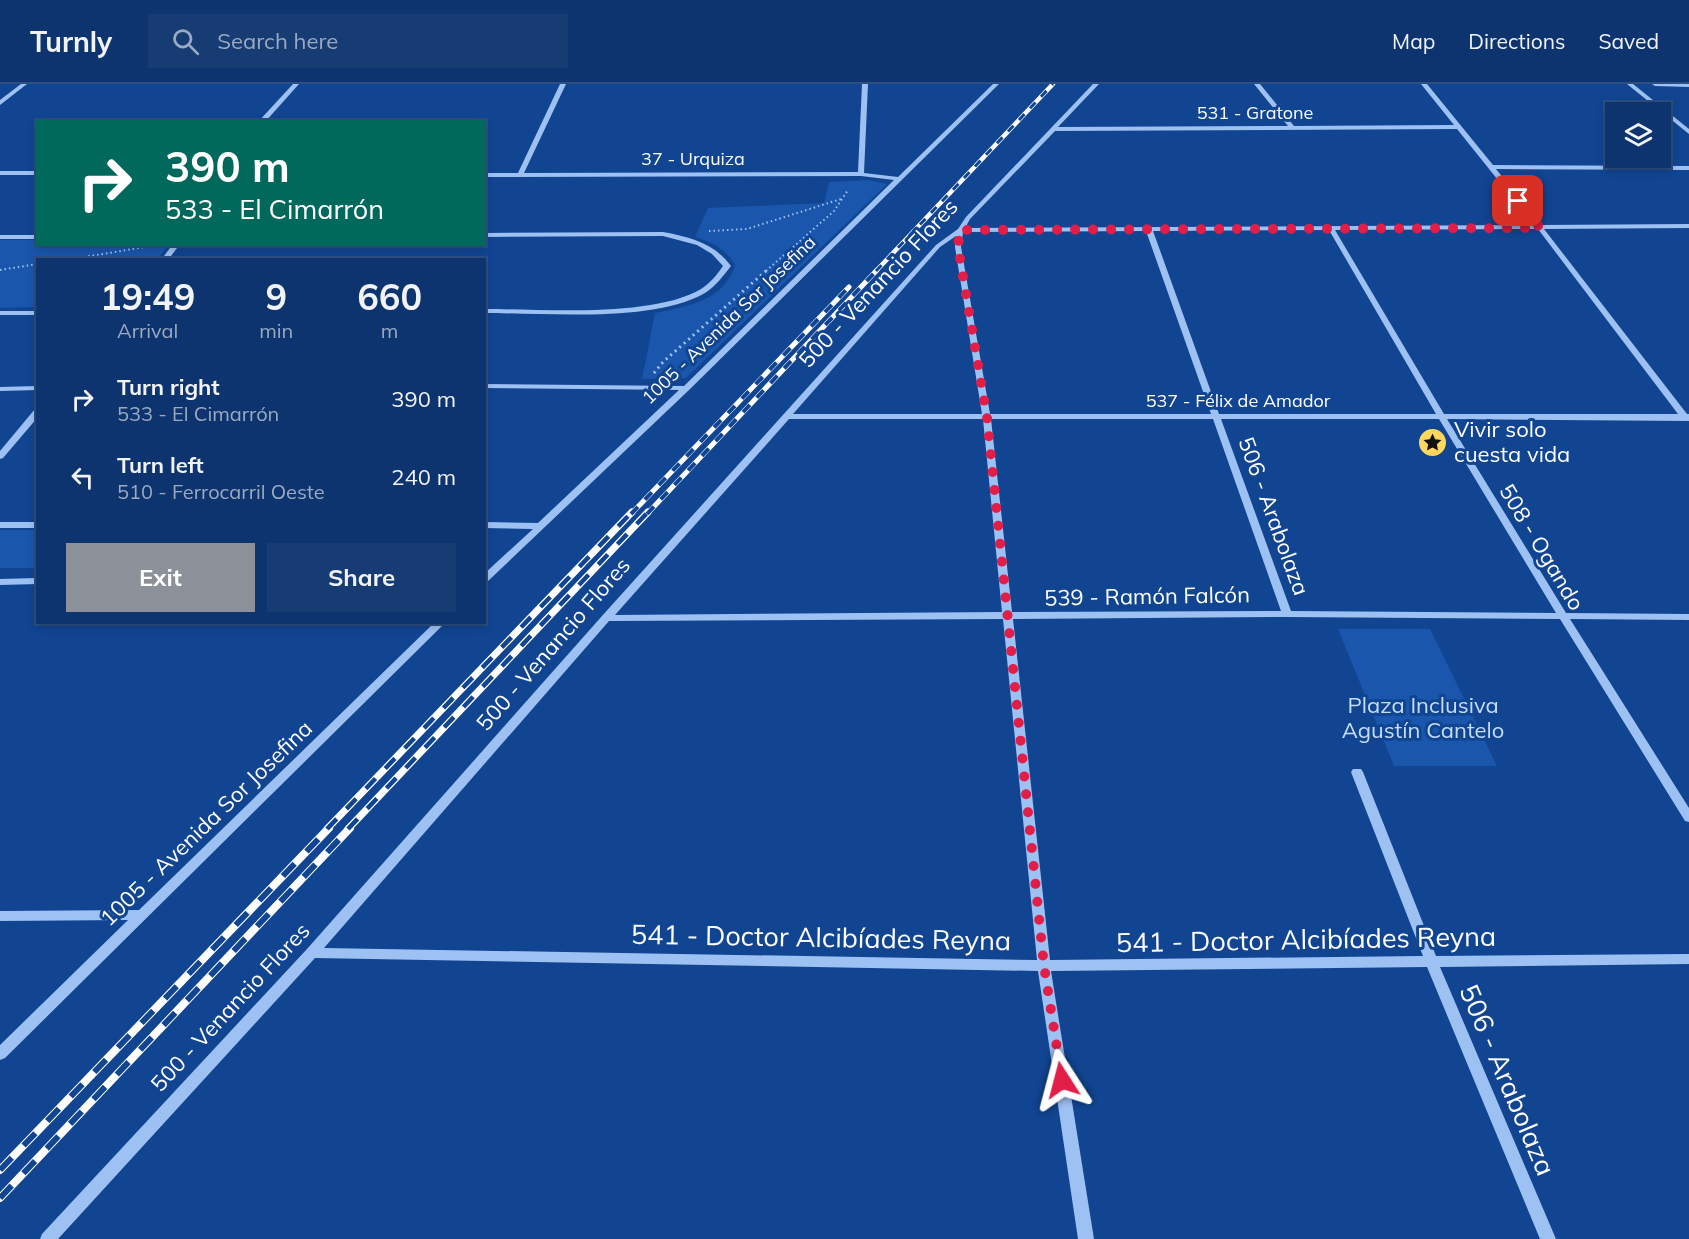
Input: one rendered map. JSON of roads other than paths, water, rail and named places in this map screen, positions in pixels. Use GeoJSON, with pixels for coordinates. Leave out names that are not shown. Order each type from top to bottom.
{"type":"FeatureCollection","features":[{"type":"Feature","properties":{"kind":"street"},"geometry":{"type":"LineString","coordinates":[[0,102],[24,84]]}},
{"type":"Feature","properties":{"kind":"street"},"geometry":{"type":"LineString","coordinates":[[263,120],[296,84]]}},
{"type":"Feature","properties":{"kind":"street"},"geometry":{"type":"LineString","coordinates":[[519,175],[563,84]]}},
{"type":"Feature","properties":{"kind":"street"},"geometry":{"type":"LineString","coordinates":[[861,174],[865,84]]}},
{"type":"Feature","properties":{"kind":"street","name":"1005 - Avenida Sor Josefina"},"geometry":{"type":"LineString","coordinates":[[486,579],[686,388],[996,84]]}},
{"type":"Feature","properties":{"kind":"street","name":"500 - Venancio Flores"},"geometry":{"type":"LineString","coordinates":[[48,1239],[312,953],[606,618],[938,246],[960,230],[968,218],[1096,84]]}},
{"type":"Feature","properties":{"kind":"street"},"geometry":{"type":"LineString","coordinates":[[1257,84],[1292,127]]}},
{"type":"Feature","properties":{"kind":"street"},"geometry":{"type":"LineString","coordinates":[[1424,84],[1540,228],[1687,419]]}},
{"type":"Feature","properties":{"kind":"street"},"geometry":{"type":"LineString","coordinates":[[1630,84],[1689,132]]}},
{"type":"Feature","properties":{"kind":"street"},"geometry":{"type":"LineString","coordinates":[[1655,84],[1689,85]]}},
{"type":"Feature","properties":{"kind":"street","name":"531 - Gratone"},"geometry":{"type":"LineString","coordinates":[[1053,129],[1458,127]]}},
{"type":"Feature","properties":{"kind":"street"},"geometry":{"type":"LineString","coordinates":[[1490,167],[1689,168]]}},
{"type":"Feature","properties":{"kind":"street"},"geometry":{"type":"LineString","coordinates":[[0,173],[36,173]]}},
{"type":"Feature","properties":{"kind":"street","name":"37 - Urquiza"},"geometry":{"type":"LineString","coordinates":[[486,175],[861,174],[900,179]]}},
{"type":"Feature","properties":{"kind":"street"},"geometry":{"type":"LineString","coordinates":[[1086,1239],[1044,966],[987,418],[958,247],[960,230],[1332,230],[1689,226]]}},
{"type":"Feature","properties":{"kind":"street","name":"506 - Arabolaza"},"geometry":{"type":"LineString","coordinates":[[1149,230],[1287,614]]}},
{"type":"Feature","properties":{"kind":"street","name":"508 - Ogando"},"geometry":{"type":"LineString","coordinates":[[1332,230],[1439,416],[1689,818]]}},
{"type":"Feature","properties":{"kind":"street"},"geometry":{"type":"LineString","coordinates":[[486,235],[663,234],[685,237],[703,244],[722,258],[728,267],[716,281],[700,293],[681,301],[628,310],[486,310]]}},
{"type":"Feature","properties":{"kind":"street"},"geometry":{"type":"LineString","coordinates":[[0,237],[36,237]]}},
{"type":"Feature","properties":{"kind":"street"},"geometry":{"type":"LineString","coordinates":[[166,258],[175,246]]}},
{"type":"Feature","properties":{"kind":"street"},"geometry":{"type":"LineString","coordinates":[[0,313],[36,313]]}},
{"type":"Feature","properties":{"kind":"street"},"geometry":{"type":"LineString","coordinates":[[486,386],[686,388]]}},
{"type":"Feature","properties":{"kind":"street"},"geometry":{"type":"LineString","coordinates":[[0,388],[36,388]]}},
{"type":"Feature","properties":{"kind":"street"},"geometry":{"type":"LineString","coordinates":[[0,456],[36,413]]}},
{"type":"Feature","properties":{"kind":"street","name":"537 - Félix de Amador"},"geometry":{"type":"LineString","coordinates":[[788,416],[987,418],[1439,416],[1687,419]]}},
{"type":"Feature","properties":{"kind":"street"},"geometry":{"type":"LineString","coordinates":[[0,525],[36,525]]}},
{"type":"Feature","properties":{"kind":"street"},"geometry":{"type":"LineString","coordinates":[[486,525],[541,526]]}},
{"type":"Feature","properties":{"kind":"street"},"geometry":{"type":"LineString","coordinates":[[0,582],[36,581]]}},
{"type":"Feature","properties":{"kind":"street","name":"539 - Ramón Falcón"},"geometry":{"type":"LineString","coordinates":[[606,618],[1287,614],[1689,617]]}},
{"type":"Feature","properties":{"kind":"street","name":"1005 - Avenida Sor Josefina"},"geometry":{"type":"LineString","coordinates":[[0,1054],[439,624]]}},
{"type":"Feature","properties":{"kind":"street","name":"506 - Arabolaza"},"geometry":{"type":"LineString","coordinates":[[1357,772],[1432,963],[1548,1239]]}},
{"type":"Feature","properties":{"kind":"street"},"geometry":{"type":"LineString","coordinates":[[0,916],[142,915]]}},
{"type":"Feature","properties":{"kind":"street","name":"541 - Doctor Alcibíades Reyna"},"geometry":{"type":"LineString","coordinates":[[312,953],[1044,966],[1689,960]]}},
{"type":"Feature","properties":{"kind":"railway"},"geometry":{"type":"LineString","coordinates":[[876,271],[1053,84]]}},
{"type":"Feature","properties":{"kind":"railway"},"geometry":{"type":"LineString","coordinates":[[647,514],[877,270]]}},
{"type":"Feature","properties":{"kind":"railway"},"geometry":{"type":"LineString","coordinates":[[631,514],[849,287]]}},
{"type":"Feature","properties":{"kind":"railway"},"geometry":{"type":"LineString","coordinates":[[327,829],[632,512]]}},
{"type":"Feature","properties":{"kind":"railway"},"geometry":{"type":"LineString","coordinates":[[348,829],[648,512]]}},
{"type":"Feature","properties":{"kind":"railway"},"geometry":{"type":"LineString","coordinates":[[0,1170],[329,828]]}},
{"type":"Feature","properties":{"kind":"railway"},"geometry":{"type":"LineString","coordinates":[[0,1198],[350,828]]}},
{"type":"Feature","properties":{"kind":"place","name":"Vivir solo cuesta vida"},"geometry":{"type":"Point","coordinates":[1433,442]}},
{"type":"Feature","properties":{"kind":"park label","name":"Plaza Inclusiva Agustín Cantelo"},"geometry":{"type":"Point","coordinates":[1423,718]}}]}
